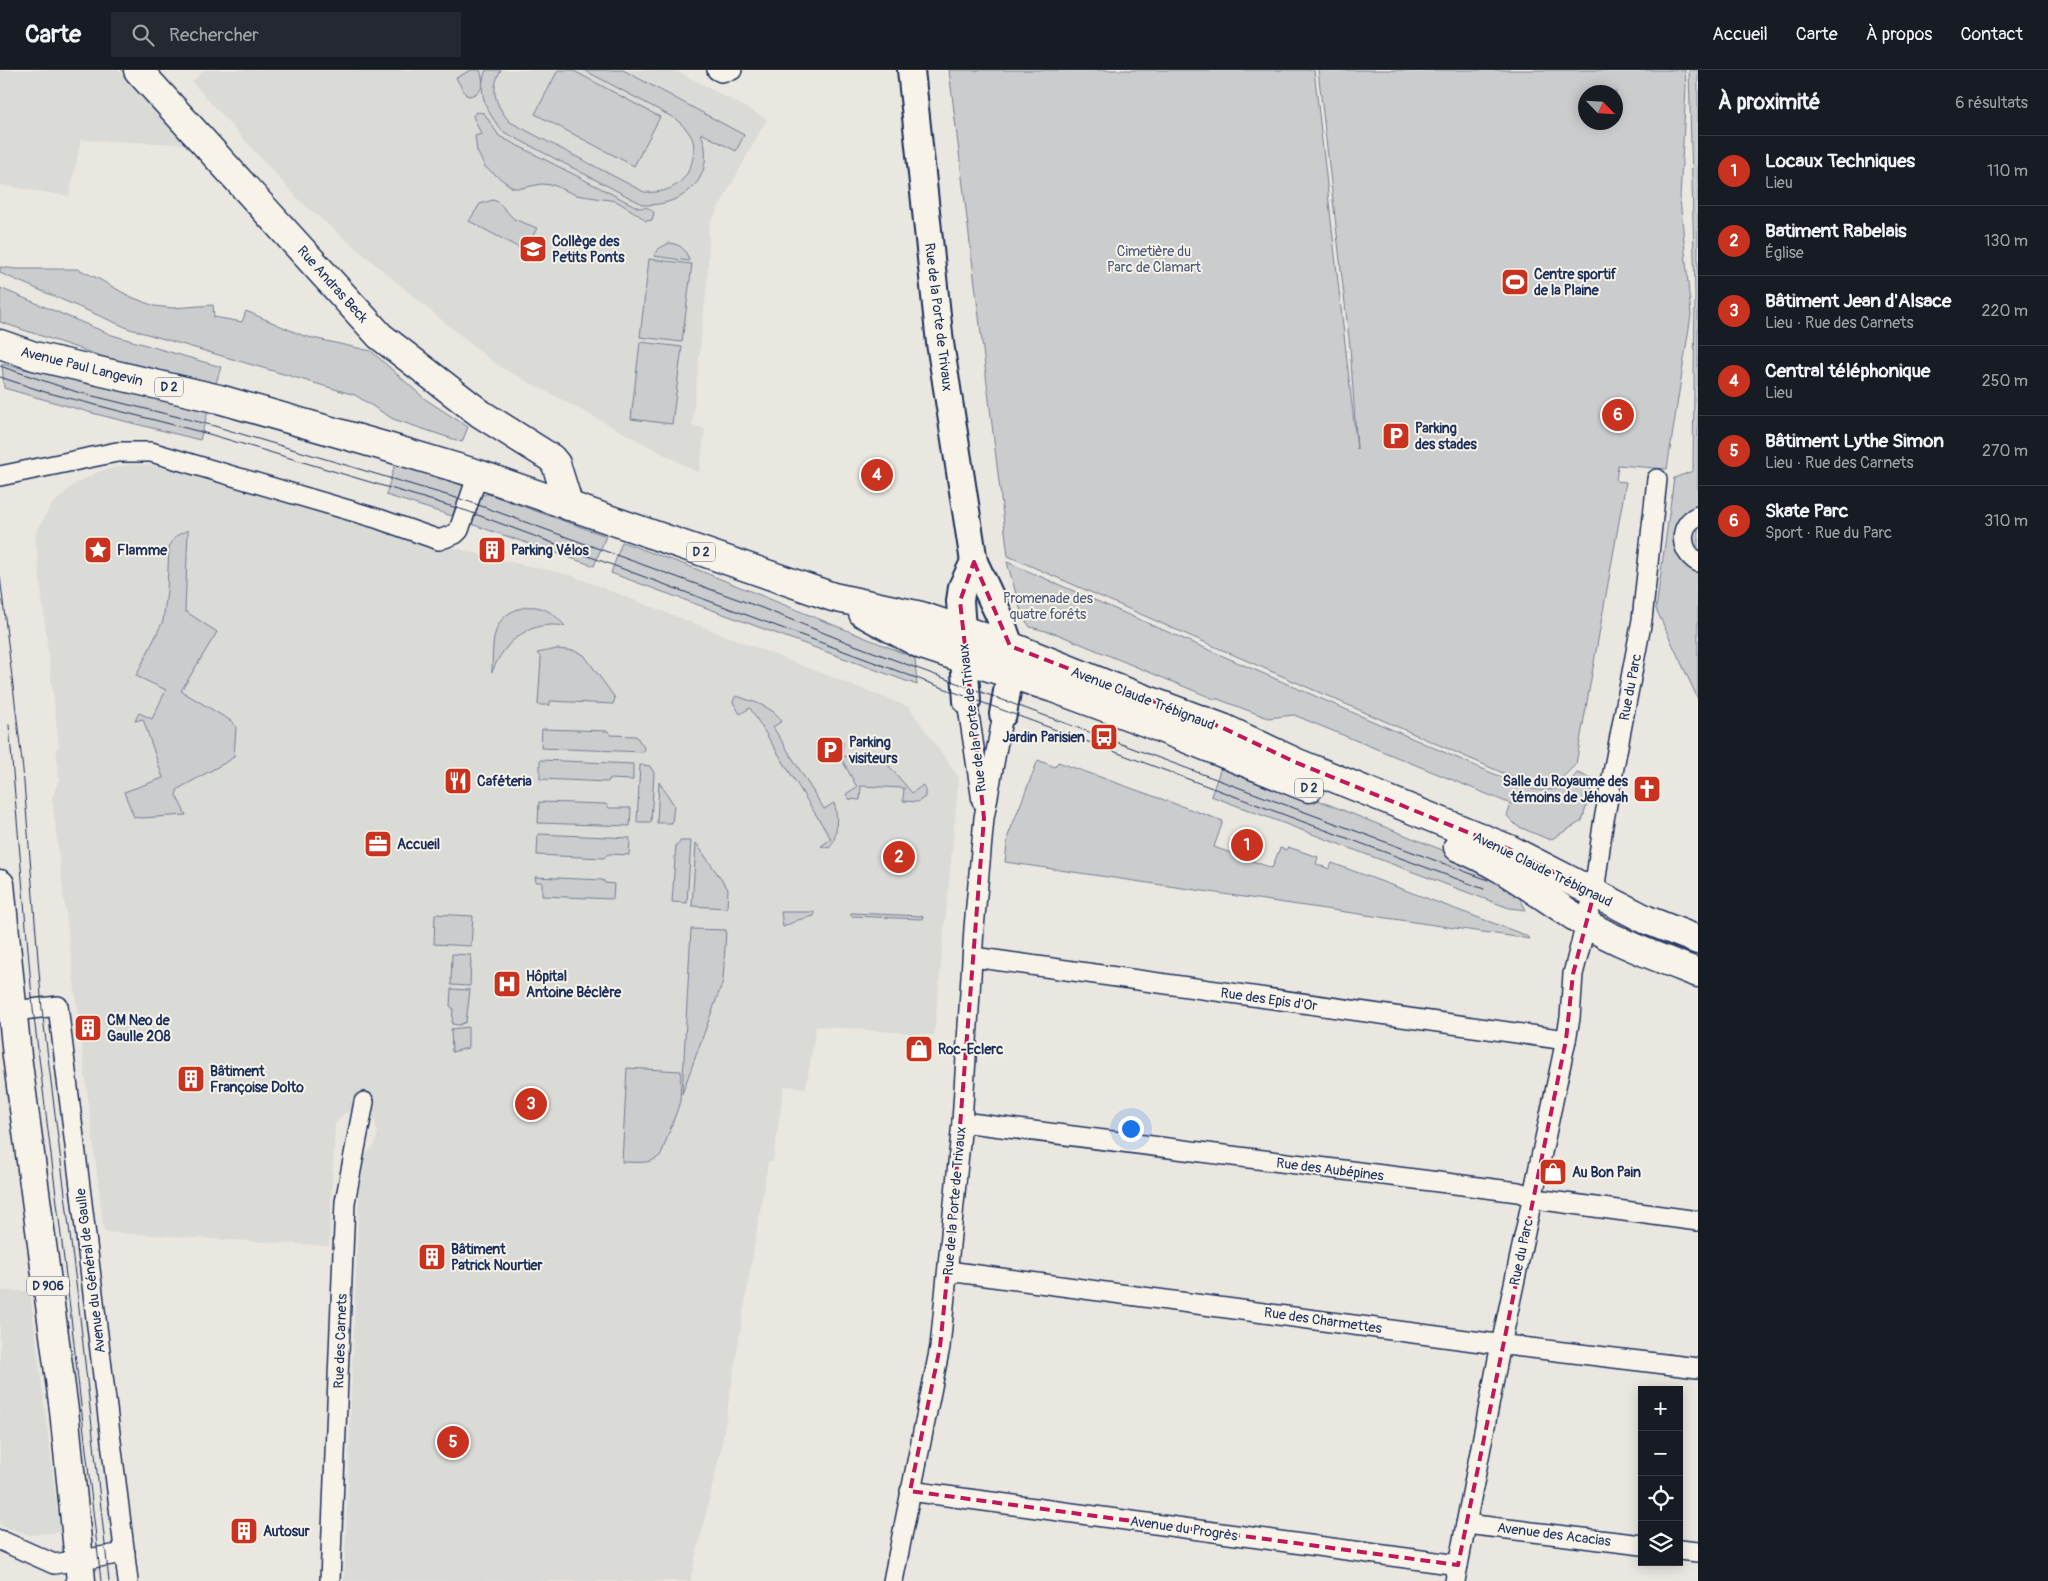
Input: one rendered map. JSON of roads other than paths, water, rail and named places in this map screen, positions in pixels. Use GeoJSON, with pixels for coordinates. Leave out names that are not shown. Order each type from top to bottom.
{"type":"FeatureCollection","features":[{"type":"Feature","properties":{"kind":"main road","name":"Rue Andras Beck"},"geometry":{"type":"LineString","coordinates":[[138,70],[380,336],[481,414],[551,458],[556,464],[568,506]]}},
{"type":"Feature","properties":{"kind":"main road","name":"Avenue Paul Langevin"},"geometry":{"type":"LineString","coordinates":[[0,344],[34,356],[219,399],[478,474]]}},
{"type":"Feature","properties":{"kind":"main road","name":"D 2"},"geometry":{"type":"LineString","coordinates":[[478,474],[568,506]]}},
{"type":"Feature","properties":{"kind":"main road","name":"Avenue Claude Trébignaud"},"geometry":{"type":"LineString","coordinates":[[568,506],[833,598],[921,616],[1010,646],[1223,728],[1295,762],[1509,849],[1647,920],[1698,940]]}},
{"type":"Feature","properties":{"kind":"main road","name":"D 2"},"geometry":{"type":"LineString","coordinates":[[833,598],[922,645],[1053,688],[1156,727],[1484,858],[1586,924],[1637,949],[1698,974]]}},
{"type":"Feature","properties":{"kind":"main road","name":"D 906"},"geometry":{"type":"LineString","coordinates":[[0,884],[17,1056],[64,1410],[80,1571]]}},
{"type":"Feature","properties":{"kind":"street"},"geometry":{"type":"LineString","coordinates":[[716,70],[721,72],[732,70]]}},
{"type":"Feature","properties":{"kind":"street","name":"Rue de la Porte de Trivaux"},"geometry":{"type":"LineString","coordinates":[[893,1581],[910,1491],[929,1410],[940,1347],[962,1122],[974,928],[984,818],[1010,675],[1010,646],[999,615],[974,562],[940,343],[911,70]]}},
{"type":"Feature","properties":{"kind":"street"},"geometry":{"type":"LineString","coordinates":[[0,476],[117,452],[151,452],[369,516],[439,540],[455,534],[459,530],[478,474]]}},
{"type":"Feature","properties":{"kind":"street","name":"Rue du Parc"},"geometry":{"type":"LineString","coordinates":[[1456,1573],[1501,1344],[1566,1040],[1570,1018],[1573,974],[1594,893],[1603,825],[1642,620],[1657,479]]}},
{"type":"Feature","properties":{"kind":"street"},"geometry":{"type":"LineString","coordinates":[[1698,516],[1688,523],[1683,538],[1687,553],[1698,562]]}},
{"type":"Feature","properties":{"kind":"street","name":"Rue de la Porte de Trivaux"},"geometry":{"type":"LineString","coordinates":[[974,562],[962,588],[960,601],[961,629],[967,700],[984,818]]}},
{"type":"Feature","properties":{"kind":"street","name":"Rue des Epis d'Or"},"geometry":{"type":"LineString","coordinates":[[973,957],[1566,1040]]}},
{"type":"Feature","properties":{"kind":"street","name":"Avenue du Général de Gaulle"},"geometry":{"type":"LineString","coordinates":[[13,1011],[58,1006],[128,1581]]}},
{"type":"Feature","properties":{"kind":"street","name":"Rue des Carnets"},"geometry":{"type":"LineString","coordinates":[[330,1581],[345,1202],[364,1102]]}},
{"type":"Feature","properties":{"kind":"street","name":"Rue des Aubépines"},"geometry":{"type":"LineString","coordinates":[[962,1122],[1518,1192],[1542,1200],[1698,1221]]}},
{"type":"Feature","properties":{"kind":"street","name":"Rue des Charmettes"},"geometry":{"type":"LineString","coordinates":[[948,1271],[1698,1368]]}},
{"type":"Feature","properties":{"kind":"street","name":"Avenue du Progrès"},"geometry":{"type":"LineString","coordinates":[[910,1491],[1456,1573]]}},
{"type":"Feature","properties":{"kind":"street","name":"Avenue des Acacias"},"geometry":{"type":"LineString","coordinates":[[1466,1524],[1638,1545]]}},
{"type":"Feature","properties":{"kind":"street"},"geometry":{"type":"LineString","coordinates":[[0,1540],[54,1564],[80,1571],[125,1553]]}},
{"type":"Feature","properties":{"kind":"street"},"geometry":{"type":"LineString","coordinates":[[1683,1550],[1698,1552]]}},
{"type":"Feature","properties":{"kind":"tram line"},"geometry":{"type":"LineString","coordinates":[[0,366],[77,392],[211,425],[470,502],[762,608],[849,643],[1488,880]]}},
{"type":"Feature","properties":{"kind":"tram line"},"geometry":{"type":"LineString","coordinates":[[0,377],[45,392],[209,434],[467,511],[1484,889]]}},
{"type":"Feature","properties":{"kind":"tram line"},"geometry":{"type":"LineString","coordinates":[[0,576],[23,770],[42,1009],[78,1299],[109,1581]]}},
{"type":"Feature","properties":{"kind":"tram line"},"geometry":{"type":"LineString","coordinates":[[9,725],[33,1009],[101,1581]]}},
{"type":"Feature","properties":{"kind":"place","name":"Collège des Petits Ponts"},"geometry":{"type":"Point","coordinates":[533,249]}},
{"type":"Feature","properties":{"kind":"place","name":"Centre sportif de la Plaine"},"geometry":{"type":"Point","coordinates":[1515,282]}},
{"type":"Feature","properties":{"kind":"place","name":"Skate Parc"},"geometry":{"type":"Point","coordinates":[1618,415]}},
{"type":"Feature","properties":{"kind":"place","name":"Parking des stades"},"geometry":{"type":"Point","coordinates":[1396,436]}},
{"type":"Feature","properties":{"kind":"place","name":"Central téléphonique"},"geometry":{"type":"Point","coordinates":[877,475]}},
{"type":"Feature","properties":{"kind":"place","name":"Flamme"},"geometry":{"type":"Point","coordinates":[98,550]}},
{"type":"Feature","properties":{"kind":"place","name":"Parking Vélos"},"geometry":{"type":"Point","coordinates":[492,550]}},
{"type":"Feature","properties":{"kind":"place","name":"Jardin Parisien"},"geometry":{"type":"Point","coordinates":[1104,737]}},
{"type":"Feature","properties":{"kind":"place","name":"Parking visiteurs"},"geometry":{"type":"Point","coordinates":[830,750]}},
{"type":"Feature","properties":{"kind":"place","name":"Caféteria"},"geometry":{"type":"Point","coordinates":[458,781]}},
{"type":"Feature","properties":{"kind":"place","name":"Salle du Royaume des témoins de Jéhovah"},"geometry":{"type":"Point","coordinates":[1647,789]}},
{"type":"Feature","properties":{"kind":"place","name":"Accueil"},"geometry":{"type":"Point","coordinates":[378,844]}},
{"type":"Feature","properties":{"kind":"place","name":"Locaux Techniques"},"geometry":{"type":"Point","coordinates":[1247,845]}},
{"type":"Feature","properties":{"kind":"place","name":"Batiment Rabelais"},"geometry":{"type":"Point","coordinates":[899,857]}},
{"type":"Feature","properties":{"kind":"place","name":"Hôpital Antoine Béclère"},"geometry":{"type":"Point","coordinates":[507,984]}},
{"type":"Feature","properties":{"kind":"place","name":"CM Neo de Gaulle 208"},"geometry":{"type":"Point","coordinates":[88,1028]}},
{"type":"Feature","properties":{"kind":"place","name":"Roc-Eclerc"},"geometry":{"type":"Point","coordinates":[919,1049]}},
{"type":"Feature","properties":{"kind":"place","name":"Bâtiment Françoise Dolto"},"geometry":{"type":"Point","coordinates":[191,1079]}},
{"type":"Feature","properties":{"kind":"place","name":"Bâtiment Jean d'Alsace"},"geometry":{"type":"Point","coordinates":[531,1104]}},
{"type":"Feature","properties":{"kind":"place","name":"Au Bon Pain"},"geometry":{"type":"Point","coordinates":[1553,1172]}},
{"type":"Feature","properties":{"kind":"place","name":"Bâtiment Patrick Nourtier"},"geometry":{"type":"Point","coordinates":[432,1257]}},
{"type":"Feature","properties":{"kind":"place","name":"Bâtiment Lythe Simon"},"geometry":{"type":"Point","coordinates":[453,1442]}},
{"type":"Feature","properties":{"kind":"place","name":"Autosur"},"geometry":{"type":"Point","coordinates":[244,1531]}},
{"type":"Feature","properties":{"kind":"park label","name":"Cimetière du Parc de Clamart"},"geometry":{"type":"Point","coordinates":[1154,260]}},
{"type":"Feature","properties":{"kind":"park label","name":"Promenade des quatre forêts"},"geometry":{"type":"Point","coordinates":[1048,606]}}]}
